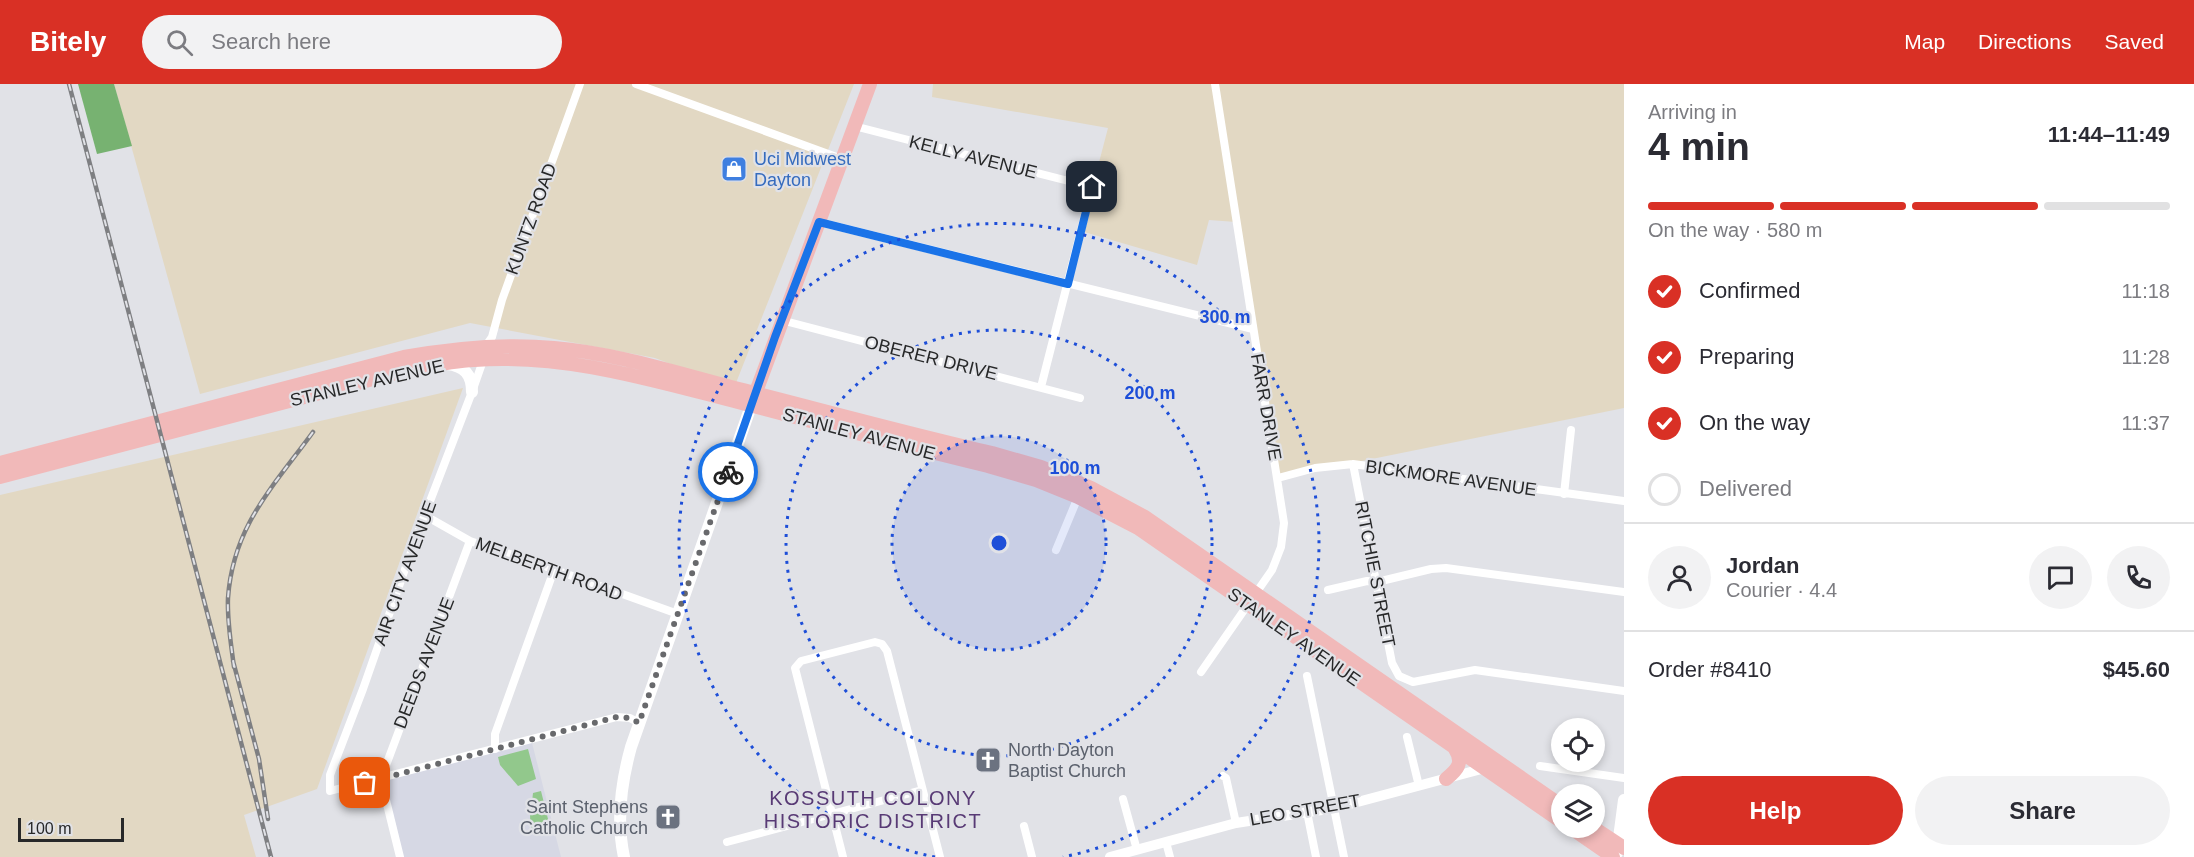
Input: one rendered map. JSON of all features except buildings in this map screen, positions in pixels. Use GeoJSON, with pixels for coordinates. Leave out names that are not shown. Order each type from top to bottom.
{"type":"FeatureCollection","features":[{"type":"Feature","properties":{"kind":"main road"},"geometry":{"type":"LineString","coordinates":[[624,857],[621,832],[621,791],[639,723],[781,320],[870,84]]}},
{"type":"Feature","properties":{"kind":"main road","name":"STANLEY AVENUE"},"geometry":{"type":"LineString","coordinates":[[0,477],[128,437],[204,417],[407,370],[443,364],[509,345],[555,348],[632,361],[753,399],[1036,480],[1078,497],[1138,528],[1251,599],[1551,798]]}},
{"type":"Feature","properties":{"kind":"main road","name":"STANLEY AVENUE"},"geometry":{"type":"LineString","coordinates":[[204,417],[404,357],[472,346],[484,354]]}},
{"type":"Feature","properties":{"kind":"main road"},"geometry":{"type":"LineString","coordinates":[[443,364],[462,367],[468,372],[472,392]]}},
{"type":"Feature","properties":{"kind":"main road","name":"STANLEY AVENUE"},"geometry":{"type":"LineString","coordinates":[[753,399],[1041,467],[1091,488],[1145,517],[1251,599],[1455,749],[1551,815]]}},
{"type":"Feature","properties":{"kind":"main road","name":"STANLEY AVENUE"},"geometry":{"type":"LineString","coordinates":[[0,463],[128,437]]}},
{"type":"Feature","properties":{"kind":"main road"},"geometry":{"type":"LineString","coordinates":[[1446,779],[1457,770],[1460,763],[1460,756],[1455,749]]}},
{"type":"Feature","properties":{"kind":"main road"},"geometry":{"type":"LineString","coordinates":[[1618,852],[1624,800]]}},
{"type":"Feature","properties":{"kind":"main road"},"geometry":{"type":"LineString","coordinates":[[1591,838],[1618,852]]}},
{"type":"Feature","properties":{"kind":"main road"},"geometry":{"type":"LineString","coordinates":[[1604,838],[1618,852]]}},
{"type":"Feature","properties":{"kind":"street","name":"KUNTZ ROAD"},"geometry":{"type":"LineString","coordinates":[[484,354],[492,337],[502,300],[580,84]]}},
{"type":"Feature","properties":{"kind":"street"},"geometry":{"type":"LineString","coordinates":[[636,84],[842,159]]}},
{"type":"Feature","properties":{"kind":"street","name":"FARR DRIVE"},"geometry":{"type":"LineString","coordinates":[[1201,672],[1272,570],[1281,547],[1284,523],[1215,84]]}},
{"type":"Feature","properties":{"kind":"street","name":"KELLY AVENUE"},"geometry":{"type":"LineString","coordinates":[[854,126],[1092,187],[1068,284]]}},
{"type":"Feature","properties":{"kind":"street"},"geometry":{"type":"LineString","coordinates":[[819,222],[1253,329]]}},
{"type":"Feature","properties":{"kind":"street"},"geometry":{"type":"LineString","coordinates":[[1041,387],[1068,284]]}},
{"type":"Feature","properties":{"kind":"street","name":"OBERER DRIVE"},"geometry":{"type":"LineString","coordinates":[[781,320],[1080,398]]}},
{"type":"Feature","properties":{"kind":"street","name":"AIR CITY AVENUE"},"geometry":{"type":"LineString","coordinates":[[383,778],[330,791],[330,775],[484,354]]}},
{"type":"Feature","properties":{"kind":"street"},"geometry":{"type":"LineString","coordinates":[[1564,494],[1571,430]]}},
{"type":"Feature","properties":{"kind":"street","name":"BICKMORE AVENUE"},"geometry":{"type":"LineString","coordinates":[[1278,478],[1315,468],[1353,464],[1624,501]]}},
{"type":"Feature","properties":{"kind":"street","name":"RITCHIE STREET"},"geometry":{"type":"LineString","coordinates":[[1353,464],[1392,663],[1396,671],[1405,679],[1418,681],[1475,670],[1624,691]]}},
{"type":"Feature","properties":{"kind":"street"},"geometry":{"type":"LineString","coordinates":[[1056,550],[1078,497]]}},
{"type":"Feature","properties":{"kind":"street","name":"MELBERTH ROAD"},"geometry":{"type":"LineString","coordinates":[[424,515],[470,541],[678,615]]}},
{"type":"Feature","properties":{"kind":"street","name":"DEEDS AVENUE"},"geometry":{"type":"LineString","coordinates":[[400,857],[383,788],[383,778],[470,541]]}},
{"type":"Feature","properties":{"kind":"street"},"geometry":{"type":"LineString","coordinates":[[1328,590],[1446,568],[1624,592]]}},
{"type":"Feature","properties":{"kind":"street"},"geometry":{"type":"LineString","coordinates":[[495,748],[495,734],[555,570]]}},
{"type":"Feature","properties":{"kind":"street"},"geometry":{"type":"LineString","coordinates":[[843,857],[795,668],[801,661],[875,642],[882,644],[887,651],[940,857]]}},
{"type":"Feature","properties":{"kind":"street"},"geometry":{"type":"LineString","coordinates":[[1307,676],[1344,857]]}},
{"type":"Feature","properties":{"kind":"street"},"geometry":{"type":"LineString","coordinates":[[383,778],[617,717],[630,718],[639,723]]}},
{"type":"Feature","properties":{"kind":"street"},"geometry":{"type":"LineString","coordinates":[[1407,737],[1419,786]]}},
{"type":"Feature","properties":{"kind":"street","name":"LEO STREET"},"geometry":{"type":"LineString","coordinates":[[1110,857],[1236,823],[1335,808],[1501,764]]}},
{"type":"Feature","properties":{"kind":"street"},"geometry":{"type":"LineString","coordinates":[[1540,766],[1624,778]]}},
{"type":"Feature","properties":{"kind":"street"},"geometry":{"type":"LineString","coordinates":[[1223,776],[1226,778],[1236,823]]}},
{"type":"Feature","properties":{"kind":"street"},"geometry":{"type":"LineString","coordinates":[[727,842],[922,790]]}},
{"type":"Feature","properties":{"kind":"street"},"geometry":{"type":"LineString","coordinates":[[1123,799],[1137,850]]}},
{"type":"Feature","properties":{"kind":"street"},"geometry":{"type":"LineString","coordinates":[[1307,812],[1316,857]]}},
{"type":"Feature","properties":{"kind":"street"},"geometry":{"type":"LineString","coordinates":[[1024,826],[1032,857]]}},
{"type":"Feature","properties":{"kind":"street"},"geometry":{"type":"LineString","coordinates":[[1166,842],[1170,857]]}},
{"type":"Feature","properties":{"kind":"shaded area"},"geometry":{"type":"Polygon","coordinates":[[[114,84],[854,84],[734,388],[655,358],[470,323],[200,394],[114,84]]]}},
{"type":"Feature","properties":{"kind":"shaded area"},"geometry":{"type":"Polygon","coordinates":[[[933,84],[1624,84],[1624,408],[1278,478],[1236,222],[1209,220],[1197,265],[1081,231],[1108,128],[932,97],[933,84]]]}},
{"type":"Feature","properties":{"kind":"shaded area"},"geometry":{"type":"Polygon","coordinates":[[[463,388],[317,789],[244,815],[256,857],[0,857],[0,495],[463,388]]]}},
{"type":"Feature","properties":{"kind":"shaded area"},"geometry":{"type":"Polygon","coordinates":[[[531,739],[561,857],[400,857],[383,778],[531,739]]]}},
{"type":"Feature","properties":{"kind":"green space"},"geometry":{"type":"Polygon","coordinates":[[[78,84],[114,84],[132,146],[97,154],[78,84]]]}},
{"type":"Feature","properties":{"kind":"green space"},"geometry":{"type":"Polygon","coordinates":[[[528,749],[536,779],[518,786],[500,765],[498,757],[528,749]]]}},
{"type":"Feature","properties":{"kind":"green space"},"geometry":{"type":"Polygon","coordinates":[[[541,791],[550,827],[533,831],[530,817],[533,793],[541,791]]]}},
{"type":"Feature","properties":{"kind":"railway"},"geometry":{"type":"LineString","coordinates":[[69,84],[271,857]]}},
{"type":"Feature","properties":{"kind":"railway"},"geometry":{"type":"LineString","coordinates":[[234,667],[228,598],[231,572],[238,549],[257,509],[313,432]]}},
{"type":"Feature","properties":{"kind":"railway"},"geometry":{"type":"LineString","coordinates":[[233,661],[259,759],[268,819]]}},
{"type":"Feature","properties":{"kind":"way so far"},"geometry":{"type":"LineString","coordinates":[[365,783],[617,717],[630,718],[639,723],[728,472]]}},
{"type":"Feature","properties":{"kind":"place","name":"Uci Midwest Dayton"},"geometry":{"type":"Point","coordinates":[734,169]}},
{"type":"Feature","properties":{"kind":"place","name":"North Dayton Baptist Church"},"geometry":{"type":"Point","coordinates":[988,760]}},
{"type":"Feature","properties":{"kind":"place","name":"Saint Stephens Catholic Church"},"geometry":{"type":"Point","coordinates":[668,817]}},
{"type":"Feature","properties":{"kind":"district","name":"KOSSUTH COLONY HISTORIC DISTRICT"},"geometry":{"type":"Point","coordinates":[873,810]}},
{"type":"Feature","properties":{"kind":"route"},"geometry":{"type":"LineString","coordinates":[[728,472],[775,337],[819,222],[1068,284],[1092,187]]}}]}
